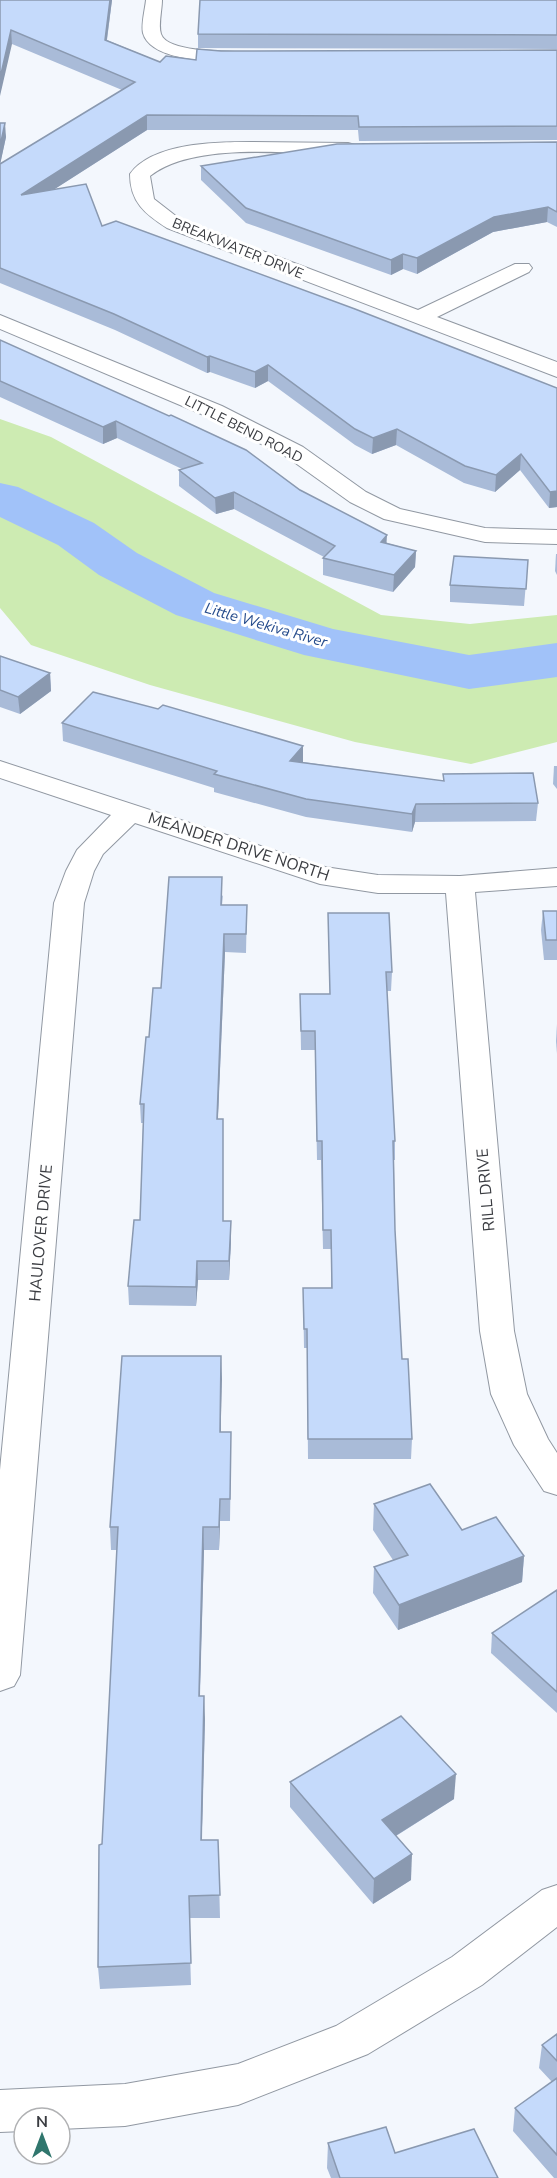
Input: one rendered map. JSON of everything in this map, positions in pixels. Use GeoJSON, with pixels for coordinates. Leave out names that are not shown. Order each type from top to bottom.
{"type":"FeatureCollection","features":[{"type":"Feature","properties":{"kind":"street"},"geometry":{"type":"LineString","coordinates":[[154,0],[152,33],[158,43],[190,55],[257,57]]}},
{"type":"Feature","properties":{"kind":"street","name":"BREAKWATER DRIVE"},"geometry":{"type":"LineString","coordinates":[[369,149],[198,151],[165,158],[151,165],[140,174],[139,191],[149,207],[174,224],[557,370]]}},
{"type":"Feature","properties":{"kind":"street"},"geometry":{"type":"LineString","coordinates":[[418,318],[522,267]]}},
{"type":"Feature","properties":{"kind":"street","name":"LITTLE BEND ROAD"},"geometry":{"type":"LineString","coordinates":[[0,321],[214,411],[295,452],[358,497],[392,514],[485,535],[557,537]]}},
{"type":"Feature","properties":{"kind":"street","name":"MEANDER DRIVE NORTH"},"geometry":{"type":"LineString","coordinates":[[0,769],[320,875],[378,884],[460,885],[557,877]]}},
{"type":"Feature","properties":{"kind":"street","name":"HAULOVER DRIVE"},"geometry":{"type":"LineString","coordinates":[[0,1675],[69,903],[80,871],[92,850],[130,811]]}},
{"type":"Feature","properties":{"kind":"street","name":"RILL DRIVE"},"geometry":{"type":"LineString","coordinates":[[460,885],[497,1331],[509,1394],[532,1445],[557,1481]]}},
{"type":"Feature","properties":{"kind":"street"},"geometry":{"type":"LineString","coordinates":[[0,2111],[125,2105],[238,2084],[352,2040],[466,1971],[557,1903]]}},
{"type":"Feature","properties":{"kind":"green space"},"geometry":{"type":"Polygon","coordinates":[[[0,419],[51,437],[381,615],[470,624],[557,615],[557,742],[471,764],[355,742],[150,685],[31,645],[0,608],[0,419]]]}},
{"type":"Feature","properties":{"kind":"building"},"geometry":{"type":"Polygon","coordinates":[[[0,0],[110,0],[105,40],[160,62],[166,56],[196,60],[197,49],[221,51],[557,50],[557,126],[359,127],[358,116],[147,115],[21,195],[86,184],[102,226],[116,221],[355,309],[557,388],[557,491],[550,492],[521,454],[496,475],[465,466],[397,429],[373,438],[355,429],[268,365],[255,372],[210,356],[207,357],[114,314],[0,268],[0,164],[135,82],[11,30],[0,78],[0,0]]]}},
{"type":"Feature","properties":{"kind":"building"},"geometry":{"type":"Polygon","coordinates":[[[200,0],[557,0],[557,35],[198,34],[200,0]]]}},
{"type":"Feature","properties":{"kind":"building"},"geometry":{"type":"Polygon","coordinates":[[[0,123],[5,123],[0,146],[0,123]]]}},
{"type":"Feature","properties":{"kind":"building"},"geometry":{"type":"Polygon","coordinates":[[[557,142],[557,212],[548,207],[494,217],[417,258],[403,254],[391,260],[246,208],[201,166],[337,144],[557,142]]]}},
{"type":"Feature","properties":{"kind":"building"},"geometry":{"type":"Polygon","coordinates":[[[0,340],[246,450],[300,490],[387,535],[381,542],[416,551],[394,575],[323,558],[335,546],[234,492],[215,498],[179,470],[202,463],[116,421],[103,427],[0,381],[0,340]]]}},
{"type":"Feature","properties":{"kind":"building"},"geometry":{"type":"Polygon","coordinates":[[[454,556],[528,560],[526,589],[450,585],[454,556]]]}},
{"type":"Feature","properties":{"kind":"building"},"geometry":{"type":"Polygon","coordinates":[[[0,656],[50,673],[18,697],[0,690],[0,656]]]}},
{"type":"Feature","properties":{"kind":"building"},"geometry":{"type":"Polygon","coordinates":[[[93,692],[158,709],[163,705],[303,746],[290,761],[444,781],[443,774],[533,773],[538,803],[416,804],[412,814],[306,799],[214,774],[217,771],[62,723],[93,692]]]}},
{"type":"Feature","properties":{"kind":"building"},"geometry":{"type":"Polygon","coordinates":[[[169,877],[222,877],[221,905],[247,905],[246,934],[224,934],[217,1119],[223,1119],[223,1221],[231,1221],[229,1261],[197,1261],[196,1287],[128,1286],[134,1220],[140,1220],[144,1104],[140,1104],[146,1037],[149,1037],[153,988],[161,988],[169,877]]]}},
{"type":"Feature","properties":{"kind":"building"},"geometry":{"type":"Polygon","coordinates":[[[543,911],[557,911],[557,940],[546,940],[543,911]]]}},
{"type":"Feature","properties":{"kind":"building"},"geometry":{"type":"Polygon","coordinates":[[[328,913],[389,913],[392,972],[386,972],[395,1141],[393,1141],[395,1230],[402,1359],[408,1359],[412,1439],[308,1439],[307,1329],[304,1329],[303,1288],[332,1288],[331,1230],[323,1230],[322,1141],[317,1141],[315,1031],[301,1031],[300,994],[330,994],[328,913]]]}},
{"type":"Feature","properties":{"kind":"building"},"geometry":{"type":"Polygon","coordinates":[[[122,1356],[221,1356],[220,1432],[231,1432],[230,1499],[220,1499],[219,1527],[203,1527],[199,1696],[204,1696],[201,1840],[218,1840],[220,1895],[189,1896],[191,1963],[98,1967],[99,1845],[102,1844],[118,1527],[110,1527],[122,1356]]]}},
{"type":"Feature","properties":{"kind":"building"},"geometry":{"type":"Polygon","coordinates":[[[430,1484],[462,1530],[496,1517],[524,1556],[399,1605],[374,1567],[408,1555],[374,1504],[430,1484]]]}},
{"type":"Feature","properties":{"kind":"building"},"geometry":{"type":"Polygon","coordinates":[[[557,1590],[557,1692],[492,1633],[557,1590]]]}},
{"type":"Feature","properties":{"kind":"building"},"geometry":{"type":"Polygon","coordinates":[[[401,1716],[456,1774],[382,1820],[412,1854],[374,1879],[290,1782],[401,1716]]]}},
{"type":"Feature","properties":{"kind":"building"},"geometry":{"type":"Polygon","coordinates":[[[557,2034],[557,2061],[542,2045],[557,2034]]]}},
{"type":"Feature","properties":{"kind":"building"},"geometry":{"type":"Polygon","coordinates":[[[557,2078],[557,2155],[515,2108],[557,2078]]]}},
{"type":"Feature","properties":{"kind":"building"},"geometry":{"type":"Polygon","coordinates":[[[386,2127],[395,2153],[474,2129],[498,2178],[340,2178],[328,2143],[386,2127]]]}},
{"type":"Feature","properties":{"kind":"waterway","name":"Little Wekiva River"},"geometry":{"type":"LineString","coordinates":[[0,498],[76,534],[118,564],[195,604],[323,643],[469,672],[557,660]]}}]}
